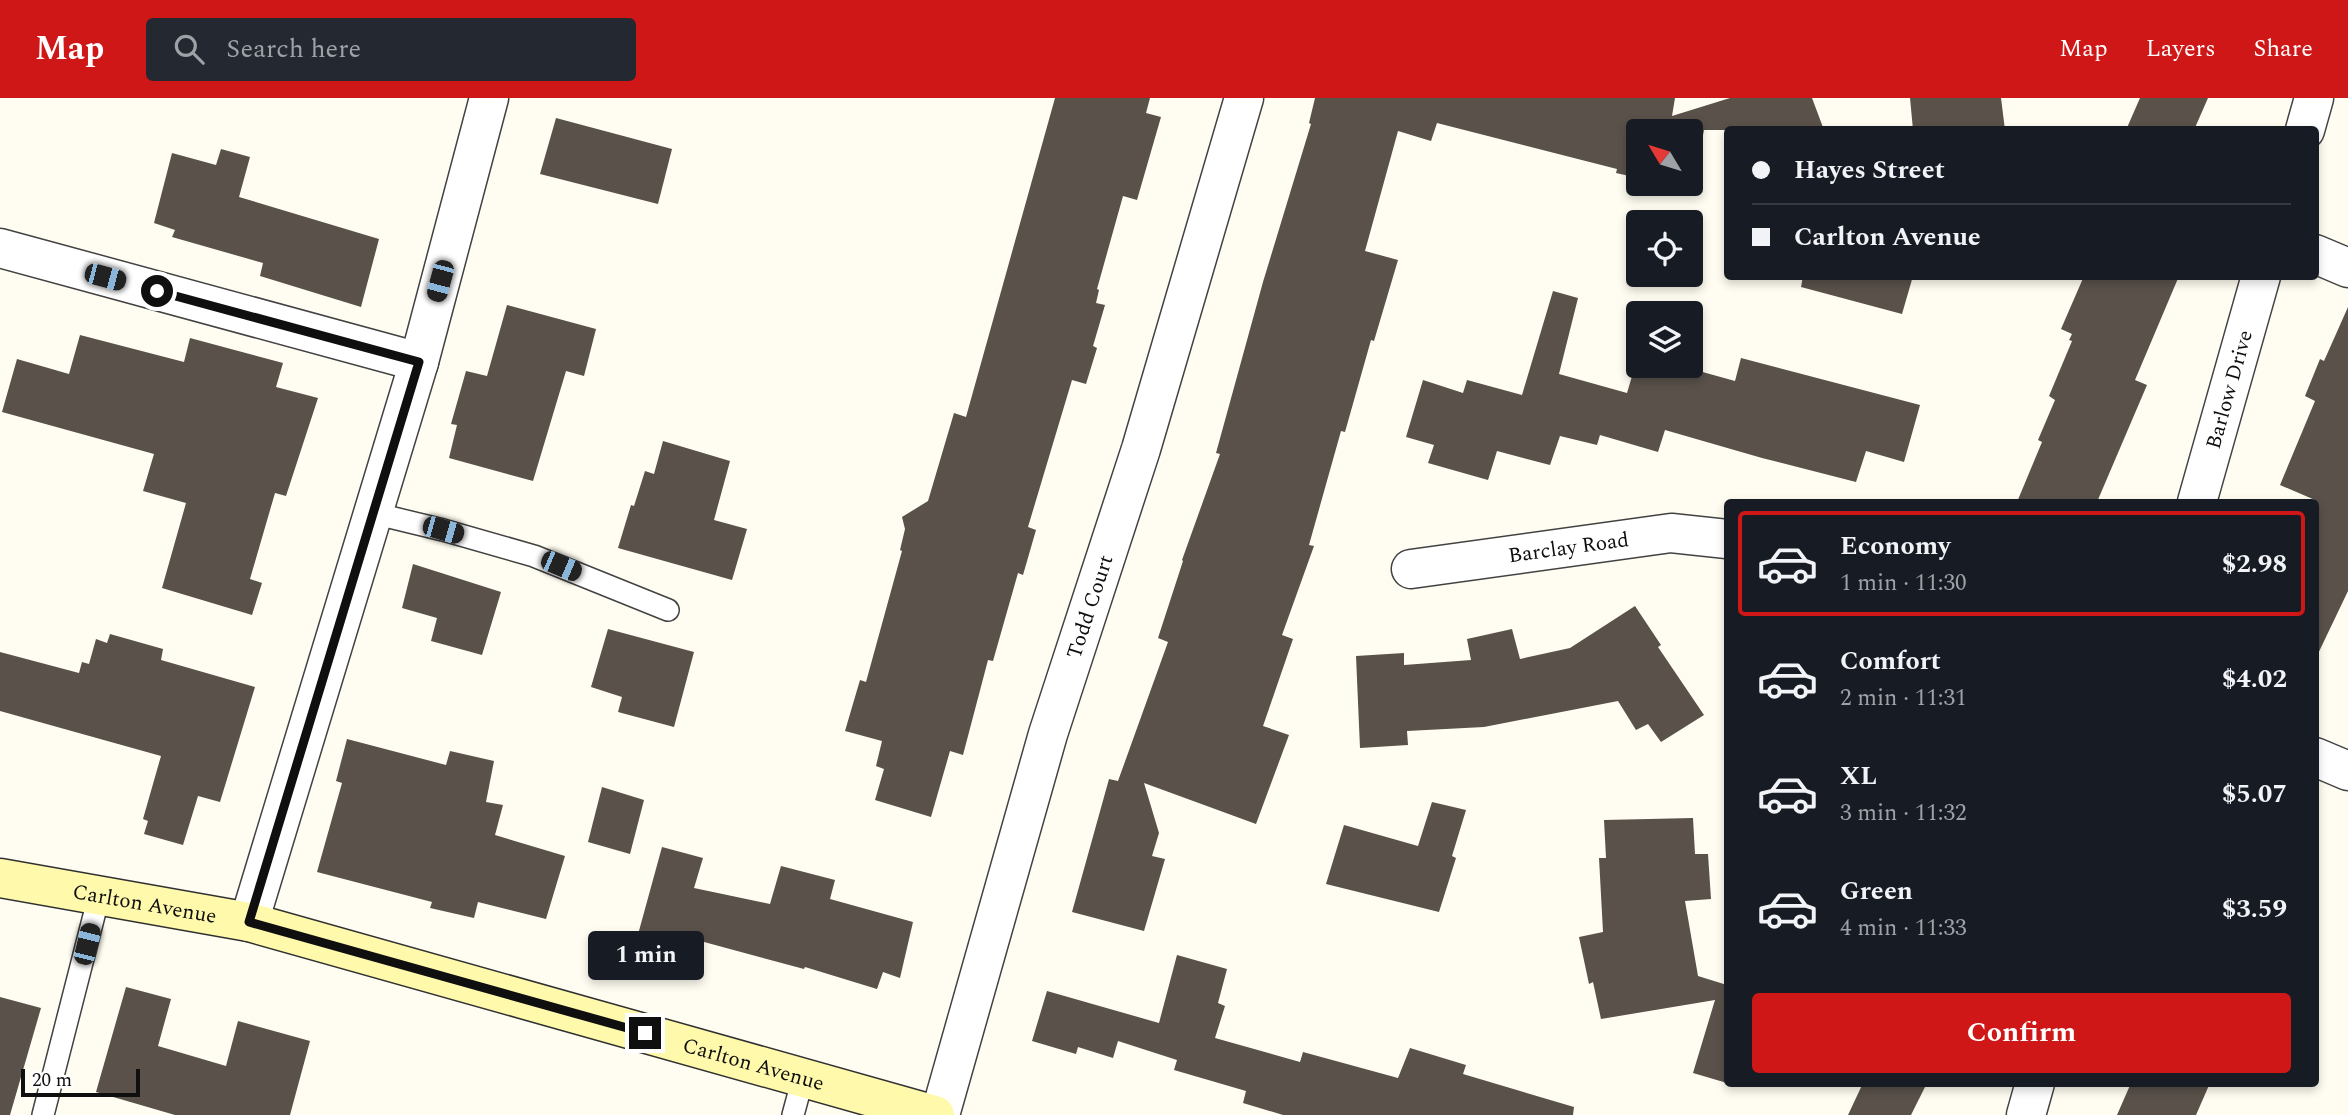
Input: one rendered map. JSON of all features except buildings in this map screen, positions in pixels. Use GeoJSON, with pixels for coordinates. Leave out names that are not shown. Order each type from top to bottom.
{"type":"FeatureCollection","features":[{"type":"Feature","properties":{"kind":"street"},"geometry":{"type":"LineString","coordinates":[[249,922],[419,362],[489,98]]}},
{"type":"Feature","properties":{"kind":"street","name":"Todd Court"},"geometry":{"type":"LineString","coordinates":[[937,1115],[1048,734],[1141,449],[1244,98]]}},
{"type":"Feature","properties":{"kind":"street"},"geometry":{"type":"LineString","coordinates":[[2306,126],[2314,98]]}},
{"type":"Feature","properties":{"kind":"street"},"geometry":{"type":"LineString","coordinates":[[0,248],[419,362]]}},
{"type":"Feature","properties":{"kind":"street"},"geometry":{"type":"LineString","coordinates":[[2319,256],[2348,268]]}},
{"type":"Feature","properties":{"kind":"street","name":"Barlow Drive"},"geometry":{"type":"LineString","coordinates":[[2198,499],[2260,280]]}},
{"type":"Feature","properties":{"kind":"street","name":"Barclay Road"},"geometry":{"type":"LineString","coordinates":[[1411,569],[1671,533],[1724,539]]}},
{"type":"Feature","properties":{"kind":"street"},"geometry":{"type":"LineString","coordinates":[[2319,759],[2348,771]]}},
{"type":"Feature","properties":{"kind":"street","name":"Carlton Avenue"},"geometry":{"type":"LineString","coordinates":[[0,878],[249,922],[937,1115]]}},
{"type":"Feature","properties":{"kind":"street"},"geometry":{"type":"LineString","coordinates":[[2026,1115],[2034,1087]]}},
{"type":"Feature","properties":{"kind":"lane"},"geometry":{"type":"LineString","coordinates":[[373,513],[543,559],[668,610]]}},
{"type":"Feature","properties":{"kind":"lane"},"geometry":{"type":"LineString","coordinates":[[43,1115],[99,896]]}},
{"type":"Feature","properties":{"kind":"lane"},"geometry":{"type":"LineString","coordinates":[[793,1115],[803,1078]]}},
{"type":"Feature","properties":{"kind":"route"},"geometry":{"type":"LineString","coordinates":[[157,291],[419,362],[249,922],[645,1033]]}}]}
